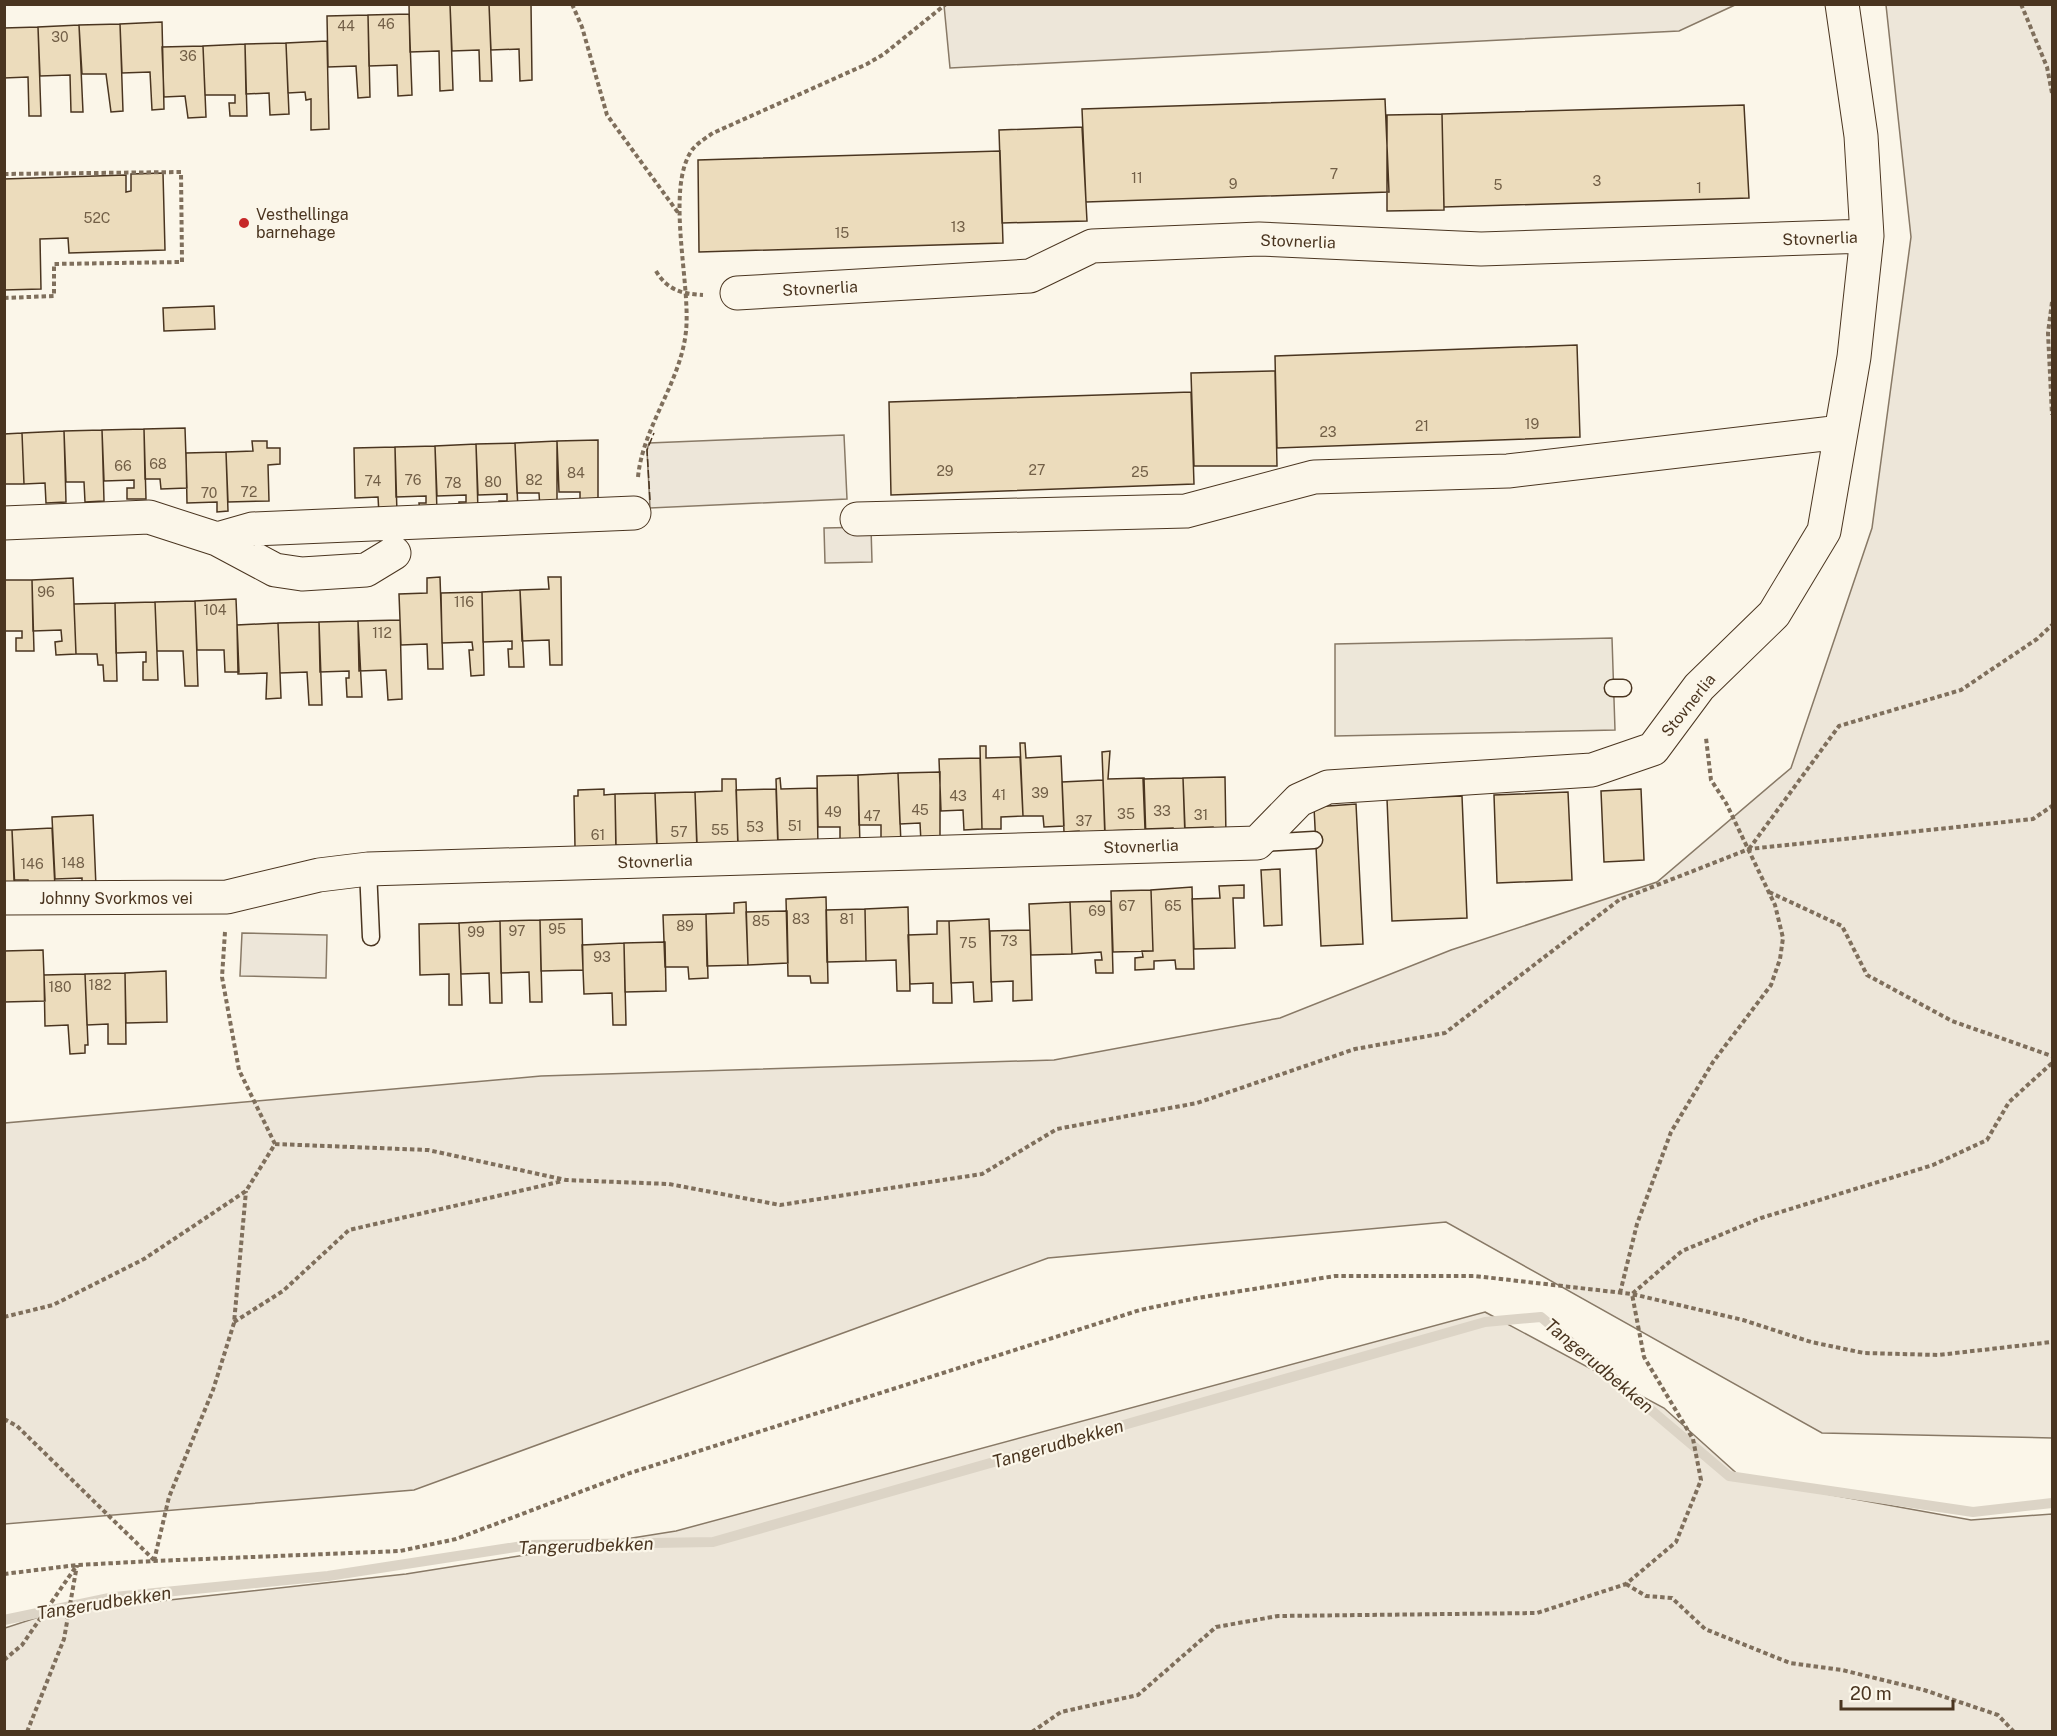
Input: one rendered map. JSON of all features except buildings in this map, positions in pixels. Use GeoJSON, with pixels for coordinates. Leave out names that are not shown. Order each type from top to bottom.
{"type":"FeatureCollection","features":[{"type":"Feature","properties":{"kind":"street","name":"Stovnerlia"},"geometry":{"type":"LineString","coordinates":[[227,897],[319,875],[368,869],[1257,843],[1299,800],[1328,787],[1592,770],[1653,749],[1699,687],[1774,614],[1824,531],[1854,357],[1867,236],[1861,136],[1842,4]]}},
{"type":"Feature","properties":{"kind":"street","name":"Stovnerlia"},"geometry":{"type":"LineString","coordinates":[[737,293],[1030,276],[1092,246],[1259,239],[1481,249],[1867,236]]}},
{"type":"Feature","properties":{"kind":"street"},"geometry":{"type":"LineString","coordinates":[[857,519],[1186,511],[1314,477],[1508,471],[1841,432]]}},
{"type":"Feature","properties":{"kind":"street"},"geometry":{"type":"LineString","coordinates":[[217,539],[252,529],[634,513]]}},
{"type":"Feature","properties":{"kind":"street"},"geometry":{"type":"LineString","coordinates":[[4,523],[149,517],[217,539],[275,570],[302,574],[366,570],[394,553]]}},
{"type":"Feature","properties":{"kind":"street","name":"Johnny Svorkmos vei"},"geometry":{"type":"LineString","coordinates":[[4,898],[227,897]]}},
{"type":"Feature","properties":{"kind":"lane"},"geometry":{"type":"LineString","coordinates":[[1257,843],[1314,840]]}},
{"type":"Feature","properties":{"kind":"lane"},"geometry":{"type":"LineString","coordinates":[[368,869],[371,937]]}},
{"type":"Feature","properties":{"kind":"path"},"geometry":{"type":"LineString","coordinates":[[572,4],[582,27],[607,115],[680,215]]}},
{"type":"Feature","properties":{"kind":"path"},"geometry":{"type":"LineString","coordinates":[[634,513],[642,453],[684,347],[687,329],[680,215],[688,159],[700,143],[713,133],[867,64],[884,54],[946,4]]}},
{"type":"Feature","properties":{"kind":"path"},"geometry":{"type":"LineString","coordinates":[[2021,4],[2047,67],[2052,93]]}},
{"type":"Feature","properties":{"kind":"path"},"geometry":{"type":"LineString","coordinates":[[4,174],[181,172],[182,262],[54,264],[54,296],[4,298]]}},
{"type":"Feature","properties":{"kind":"path"},"geometry":{"type":"LineString","coordinates":[[656,271],[667,286],[686,293],[737,293]]}},
{"type":"Feature","properties":{"kind":"path"},"geometry":{"type":"LineString","coordinates":[[2052,302],[2048,333],[2052,415]]}},
{"type":"Feature","properties":{"kind":"path"},"geometry":{"type":"LineString","coordinates":[[1749,849],[1839,726],[1961,690],[2037,639],[2052,625]]}},
{"type":"Feature","properties":{"kind":"path"},"geometry":{"type":"LineString","coordinates":[[1620,1293],[1637,1224],[1671,1132],[1713,1062],[1771,985],[1780,959],[1782,938],[1775,905],[1726,803],[1711,780],[1699,687]]}},
{"type":"Feature","properties":{"kind":"path"},"geometry":{"type":"LineString","coordinates":[[275,1144],[428,1150],[566,1180],[669,1184],[780,1205],[982,1174],[1057,1129],[1197,1103],[1354,1049],[1445,1033],[1619,900],[1749,849],[2033,819],[2052,806]]}},
{"type":"Feature","properties":{"kind":"path"},"geometry":{"type":"LineString","coordinates":[[1768,891],[1842,926],[1867,975],[1952,1021],[2052,1056]]}},
{"type":"Feature","properties":{"kind":"path"},"geometry":{"type":"LineString","coordinates":[[227,897],[222,977],[239,1070],[275,1144]]}},
{"type":"Feature","properties":{"kind":"path"},"geometry":{"type":"LineString","coordinates":[[1632,1294],[1682,1251],[1761,1218],[1933,1165],[1987,1140],[2009,1102],[2052,1063]]}},
{"type":"Feature","properties":{"kind":"path"},"geometry":{"type":"LineString","coordinates":[[4,1317],[53,1305],[144,1259],[246,1191],[275,1144]]}},
{"type":"Feature","properties":{"kind":"path"},"geometry":{"type":"LineString","coordinates":[[234,1323],[283,1291],[349,1230],[566,1180]]}},
{"type":"Feature","properties":{"kind":"path"},"geometry":{"type":"LineString","coordinates":[[154,1561],[169,1497],[213,1390],[234,1323],[246,1191]]}},
{"type":"Feature","properties":{"kind":"path"},"geometry":{"type":"LineString","coordinates":[[4,1574],[77,1565],[400,1551],[456,1539],[664,1462],[1140,1310],[1197,1298],[1335,1276],[1475,1276],[1632,1294],[1743,1320],[1811,1342],[1864,1353],[1938,1355],[2052,1342]]}},
{"type":"Feature","properties":{"kind":"path"},"geometry":{"type":"LineString","coordinates":[[1032,1731],[1061,1712],[1138,1695],[1216,1627],[1278,1616],[1537,1614],[1626,1584],[1676,1542],[1701,1480],[1693,1438],[1644,1357],[1632,1294]]}},
{"type":"Feature","properties":{"kind":"path"},"geometry":{"type":"LineString","coordinates":[[4,1419],[17,1426],[154,1561]]}},
{"type":"Feature","properties":{"kind":"path"},"geometry":{"type":"LineString","coordinates":[[4,1660],[22,1645],[77,1565]]}},
{"type":"Feature","properties":{"kind":"path"},"geometry":{"type":"LineString","coordinates":[[27,1731],[64,1639],[77,1565]]}},
{"type":"Feature","properties":{"kind":"path"},"geometry":{"type":"LineString","coordinates":[[1626,1584],[1646,1596],[1672,1598],[1705,1629],[1790,1663],[1842,1670],[1924,1690],[1998,1715],[2014,1731]]}},
{"type":"Feature","properties":{"kind":"shaded area"},"geometry":{"type":"Polygon","coordinates":[[[944,4],[1735,5],[1679,31],[950,68],[944,4]]]}},
{"type":"Feature","properties":{"kind":"shaded area"},"geometry":{"type":"Polygon","coordinates":[[[1886,5],[2052,5],[2052,1438],[1822,1433],[1446,1222],[1048,1258],[414,1490],[5,1524],[5,1123],[541,1076],[1054,1060],[1280,1018],[1451,950],[1657,882],[1791,768],[1872,528],[1911,237],[1886,5]]]}},
{"type":"Feature","properties":{"kind":"shaded area"},"geometry":{"type":"Polygon","coordinates":[[[844,435],[847,499],[650,508],[647,450],[649,443],[844,435]]]}},
{"type":"Feature","properties":{"kind":"shaded area"},"geometry":{"type":"Polygon","coordinates":[[[871,527],[872,562],[825,563],[824,528],[871,527]]]}},
{"type":"Feature","properties":{"kind":"shaded area"},"geometry":{"type":"Polygon","coordinates":[[[1612,638],[1615,730],[1335,736],[1335,644],[1612,638]]]}},
{"type":"Feature","properties":{"kind":"shaded area"},"geometry":{"type":"Polygon","coordinates":[[[242,933],[327,935],[326,978],[240,976],[242,933]]]}},
{"type":"Feature","properties":{"kind":"shaded area"},"geometry":{"type":"Polygon","coordinates":[[[1485,1312],[1664,1408],[1743,1479],[1971,1520],[2052,1514],[2052,1731],[5,1731],[5,1628],[51,1613],[406,1574],[676,1531],[1485,1312]]]}},
{"type":"Feature","properties":{"kind":"waterway","name":"Tangerudbekken"},"geometry":{"type":"LineString","coordinates":[[4,1620],[114,1597],[328,1576],[529,1545],[713,1542],[1485,1322],[1541,1317],[1729,1476],[1973,1512],[2052,1503]]}},
{"type":"Feature","properties":{"kind":"fence"},"geometry":{"type":"LineString","coordinates":[[650,500],[647,450],[654,433]]}},
{"type":"Feature","properties":{"kind":"place","name":"Vesthellinga barnehage"},"geometry":{"type":"Point","coordinates":[244,223]}}]}
